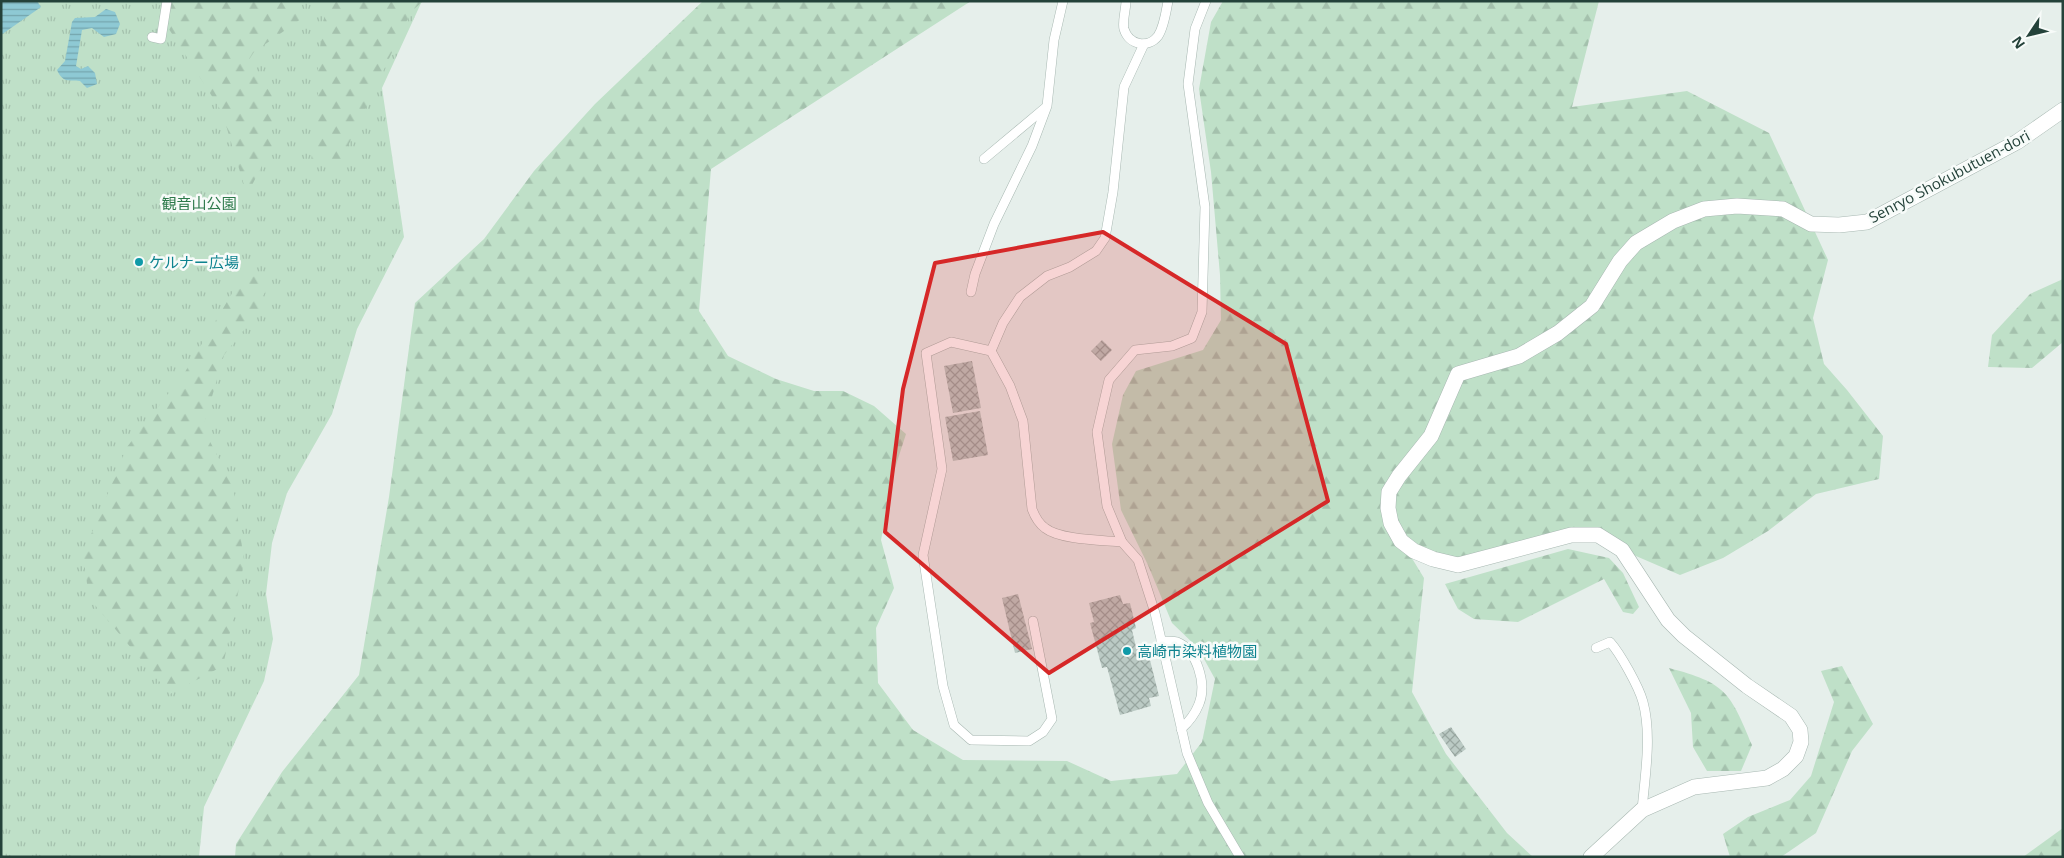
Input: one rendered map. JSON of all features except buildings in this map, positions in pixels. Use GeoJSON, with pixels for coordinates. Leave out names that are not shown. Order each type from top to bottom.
{"type":"FeatureCollection","features":[{"type":"Feature","properties":{"kind":"street","name":"Senryo Shokubutuen-dori"},"geometry":{"type":"LineString","coordinates":[[1591,857],[1642,810],[1694,787],[1767,778],[1783,769],[1796,756],[1801,742],[1800,730],[1791,716],[1747,686],[1684,636],[1668,620],[1622,550],[1598,535],[1571,534],[1458,565],[1433,559],[1414,551],[1401,541],[1391,523],[1388,508],[1390,492],[1399,476],[1431,436],[1458,374],[1519,356],[1558,333],[1592,306],[1620,261],[1636,243],[1673,221],[1704,210],[1737,206],[1783,209],[1811,224],[1839,225],[1866,222],[2017,142],[2063,110]]}},
{"type":"Feature","properties":{"kind":"lane"},"geometry":{"type":"LineString","coordinates":[[152,37],[161,39],[167,1]]}},
{"type":"Feature","properties":{"kind":"lane"},"geometry":{"type":"LineString","coordinates":[[971,292],[975,274],[994,224],[1032,146],[1047,106],[1054,40],[1063,1]]}},
{"type":"Feature","properties":{"kind":"lane"},"geometry":{"type":"LineString","coordinates":[[1126,1],[1124,28],[1129,38],[1137,44],[1154,41],[1160,34],[1168,1]]}},
{"type":"Feature","properties":{"kind":"lane"},"geometry":{"type":"LineString","coordinates":[[1206,1],[1195,29],[1188,84],[1205,208],[1202,312],[1192,338],[1172,346],[1135,350],[1109,380],[1097,432],[1107,506],[1122,542],[1138,560],[1161,641],[1187,754],[1208,803],[1240,857]]}},
{"type":"Feature","properties":{"kind":"lane"},"geometry":{"type":"LineString","coordinates":[[991,351],[1003,323],[1020,297],[1048,276],[1070,267],[1096,251],[1105,238],[1124,87],[1144,44]]}},
{"type":"Feature","properties":{"kind":"lane"},"geometry":{"type":"LineString","coordinates":[[984,159],[1047,106]]}},
{"type":"Feature","properties":{"kind":"lane"},"geometry":{"type":"LineString","coordinates":[[1033,621],[1052,719],[1043,732],[1029,741],[972,740],[954,724],[943,686],[923,555],[942,470],[926,353],[950,342],[991,351],[1010,386],[1023,422],[1032,509],[1038,522],[1047,530],[1071,536],[1122,542]]}},
{"type":"Feature","properties":{"kind":"lane"},"geometry":{"type":"LineString","coordinates":[[1161,641],[1177,642],[1188,650],[1198,664],[1201,683],[1200,701],[1193,718],[1182,729]]}},
{"type":"Feature","properties":{"kind":"lane"},"geometry":{"type":"LineString","coordinates":[[1596,648],[1610,642],[1618,650],[1643,702],[1646,735],[1642,810]]}},
{"type":"Feature","properties":{"kind":"highlighted area"},"geometry":{"type":"Polygon","coordinates":[[[1103,232],[1286,344],[1328,501],[1049,673],[885,532],[903,389],[935,263],[1103,232]]]}},
{"type":"Feature","properties":{"kind":"green space","name":"観音山公園"},"geometry":{"type":"Polygon","coordinates":[[[1,1],[422,1],[382,88],[404,237],[357,329],[332,414],[287,493],[272,543],[266,594],[273,639],[264,681],[204,807],[199,857],[1,857],[1,1]]]}},
{"type":"Feature","properties":{"kind":"green space"},"geometry":{"type":"Polygon","coordinates":[[[171,1],[295,1],[304,17],[254,52],[245,66],[272,93],[272,146],[247,195],[222,112],[167,26],[171,1]]]}},
{"type":"Feature","properties":{"kind":"green space"},"geometry":{"type":"Polygon","coordinates":[[[327,1],[423,1],[411,12],[339,165],[311,162],[318,100],[318,62],[327,1]]]}},
{"type":"Feature","properties":{"kind":"green space"},"geometry":{"type":"Polygon","coordinates":[[[703,1],[971,1],[711,169],[699,311],[728,356],[776,379],[814,391],[843,391],[874,406],[906,434],[895,468],[881,540],[894,588],[876,628],[878,683],[913,730],[963,760],[1067,761],[1111,781],[1177,774],[1202,742],[1215,679],[1198,648],[1172,623],[1148,565],[1121,510],[1112,444],[1123,395],[1136,371],[1203,350],[1221,320],[1220,275],[1211,172],[1199,89],[1211,22],[1223,1],[1599,1],[1572,107],[1687,91],[1769,133],[1828,260],[1813,318],[1824,364],[1883,436],[1879,479],[1816,494],[1768,531],[1723,558],[1680,575],[1622,550],[1598,535],[1458,565],[1402,542],[1424,578],[1412,692],[1446,754],[1507,833],[1533,857],[235,857],[236,844],[282,772],[359,675],[389,497],[415,303],[484,239],[534,171],[595,104],[703,1]]]}},
{"type":"Feature","properties":{"kind":"green space"},"geometry":{"type":"Polygon","coordinates":[[[243,275],[270,278],[258,312],[224,355],[203,428],[233,486],[244,560],[242,574],[223,666],[170,694],[89,598],[83,554],[127,447],[185,372],[243,275]]]}},
{"type":"Feature","properties":{"kind":"green space"},"geometry":{"type":"Polygon","coordinates":[[[2063,279],[2063,342],[2032,368],[1988,367],[1992,335],[2030,294],[2063,279]]]}},
{"type":"Feature","properties":{"kind":"green space"},"geometry":{"type":"Polygon","coordinates":[[[1568,549],[1609,558],[1623,573],[1639,607],[1633,614],[1623,612],[1604,579],[1518,622],[1474,619],[1458,609],[1445,584],[1568,549]]]}},
{"type":"Feature","properties":{"kind":"green space"},"geometry":{"type":"Polygon","coordinates":[[[1842,666],[1873,724],[1852,751],[1816,833],[1781,857],[1730,857],[1723,834],[1748,817],[1790,800],[1811,776],[1834,702],[1821,671],[1842,666]]]}},
{"type":"Feature","properties":{"kind":"green space"},"geometry":{"type":"Polygon","coordinates":[[[1669,668],[1688,673],[1715,685],[1731,701],[1752,745],[1741,771],[1707,771],[1693,747],[1691,713],[1669,668]]]}},
{"type":"Feature","properties":{"kind":"green space"},"geometry":{"type":"Polygon","coordinates":[[[2063,828],[2063,857],[2023,857],[2063,828]]]}},
{"type":"Feature","properties":{"kind":"water"},"geometry":{"type":"Polygon","coordinates":[[[1,1],[37,1],[41,7],[1,35],[1,1]]]}},
{"type":"Feature","properties":{"kind":"water"},"geometry":{"type":"Polygon","coordinates":[[[106,9],[115,12],[120,24],[116,34],[104,37],[92,28],[82,30],[76,66],[81,69],[88,66],[95,73],[97,84],[87,88],[80,81],[64,79],[57,70],[65,61],[72,22],[75,18],[95,17],[106,9]]]}},
{"type":"Feature","properties":{"kind":"place","name":"ケルナー広場"},"geometry":{"type":"Point","coordinates":[139,262]}},
{"type":"Feature","properties":{"kind":"place","name":"高崎市染料植物園"},"geometry":{"type":"Point","coordinates":[1127,651]}}]}
